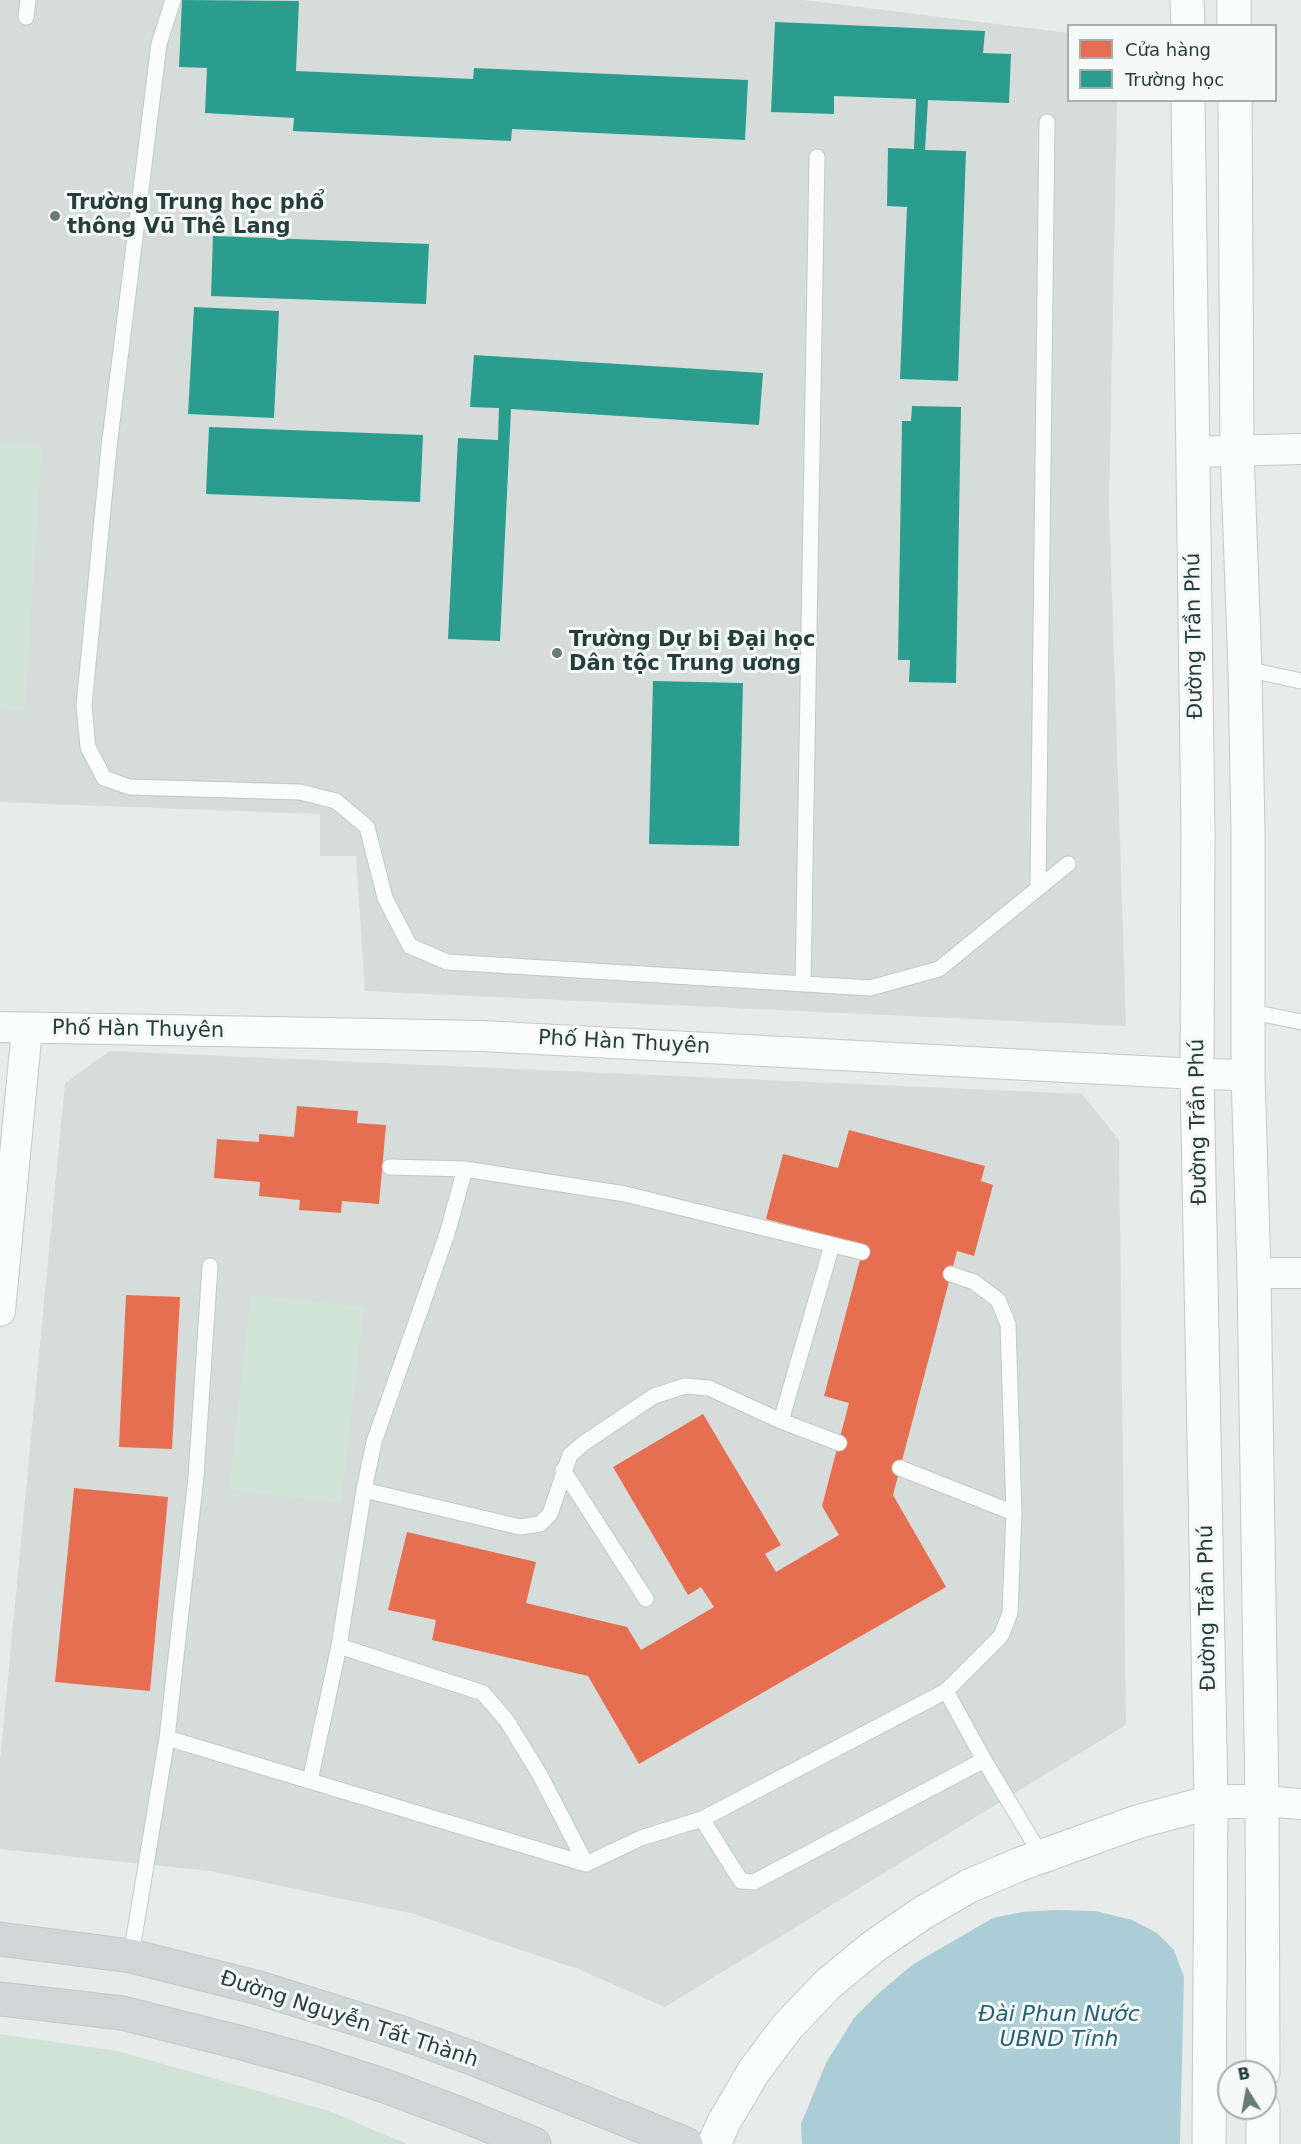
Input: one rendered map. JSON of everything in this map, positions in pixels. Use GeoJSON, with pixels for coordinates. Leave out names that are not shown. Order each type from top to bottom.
{"type":"FeatureCollection","features":[{"type":"Feature","properties":{"kind":"main road"},"geometry":{"type":"LineString","coordinates":[[1187,0],[1188,24]]}},
{"type":"Feature","properties":{"kind":"main road"},"geometry":{"type":"LineString","coordinates":[[1234,0],[1234,24]]}},
{"type":"Feature","properties":{"kind":"main road","name":"Đường Trần Phú"},"geometry":{"type":"LineString","coordinates":[[1188,102],[1198,832],[1197,1074],[1211,1802],[1209,2144]]}},
{"type":"Feature","properties":{"kind":"main road"},"geometry":{"type":"LineString","coordinates":[[1234,102],[1237,450],[1245,669],[1248,1075],[1254,1274],[1262,1801],[1263,2060]]}},
{"type":"Feature","properties":{"kind":"main road"},"geometry":{"type":"LineString","coordinates":[[714,2144],[724,2122],[754,2071],[787,2027],[828,1984],[873,1947],[924,1912],[969,1886],[1041,1855],[1137,1822],[1211,1802],[1262,1801]]}},
{"type":"Feature","properties":{"kind":"main road","name":"Đường Nguyễn Tất Thành"},"geometry":{"type":"LineString","coordinates":[[0,1939],[131,1956],[259,1988],[402,2033],[472,2058],[686,2144]]}},
{"type":"Feature","properties":{"kind":"main road"},"geometry":{"type":"LineString","coordinates":[[0,1999],[122,2013],[298,2058],[406,2094],[534,2144]]}},
{"type":"Feature","properties":{"kind":"main road"},"geometry":{"type":"LineString","coordinates":[[1263,2120],[1263,2144]]}},
{"type":"Feature","properties":{"kind":"street"},"geometry":{"type":"LineString","coordinates":[[1192,452],[1301,449]]}},
{"type":"Feature","properties":{"kind":"street"},"geometry":{"type":"LineString","coordinates":[[1,1299],[14,1028]]}},
{"type":"Feature","properties":{"kind":"street","name":"Phố Hàn Thuyên"},"geometry":{"type":"LineString","coordinates":[[14,1028],[481,1036],[1248,1075]]}},
{"type":"Feature","properties":{"kind":"street"},"geometry":{"type":"LineString","coordinates":[[1254,1274],[1301,1273]]}},
{"type":"Feature","properties":{"kind":"street"},"geometry":{"type":"LineString","coordinates":[[1262,1801],[1301,1804]]}},
{"type":"Feature","properties":{"kind":"lane"},"geometry":{"type":"LineString","coordinates":[[26,17],[28,0]]}},
{"type":"Feature","properties":{"kind":"lane"},"geometry":{"type":"LineString","coordinates":[[173,0],[159,44],[109,447],[84,706],[88,747],[104,778],[129,787],[300,792],[336,801],[367,827],[386,898],[410,946],[447,962],[870,988],[939,969],[1068,864]]}},
{"type":"Feature","properties":{"kind":"lane"},"geometry":{"type":"LineString","coordinates":[[1038,887],[1047,122]]}},
{"type":"Feature","properties":{"kind":"lane"},"geometry":{"type":"LineString","coordinates":[[803,984],[817,157]]}},
{"type":"Feature","properties":{"kind":"lane"},"geometry":{"type":"LineString","coordinates":[[1245,669],[1301,681]]}},
{"type":"Feature","properties":{"kind":"lane"},"geometry":{"type":"LineString","coordinates":[[1248,1011],[1301,1022]]}},
{"type":"Feature","properties":{"kind":"lane"},"geometry":{"type":"LineString","coordinates":[[390,1167],[465,1169],[625,1194],[862,1252]]}},
{"type":"Feature","properties":{"kind":"lane"},"geometry":{"type":"LineString","coordinates":[[310,1781],[339,1646],[374,1442],[447,1234],[465,1169]]}},
{"type":"Feature","properties":{"kind":"lane"},"geometry":{"type":"LineString","coordinates":[[781,1422],[832,1245]]}},
{"type":"Feature","properties":{"kind":"lane"},"geometry":{"type":"LineString","coordinates":[[131,1956],[167,1738],[196,1477],[210,1266]]}},
{"type":"Feature","properties":{"kind":"lane"},"geometry":{"type":"LineString","coordinates":[[167,1738],[586,1864],[641,1838],[702,1819],[946,1691],[1001,1636],[1010,1613],[1014,1513],[1008,1324],[998,1300],[974,1282],[951,1274]]}},
{"type":"Feature","properties":{"kind":"lane"},"geometry":{"type":"LineString","coordinates":[[364,1490],[520,1527],[540,1524],[550,1514],[563,1470],[570,1455],[654,1396],[685,1386],[709,1388],[781,1422],[839,1443]]}},
{"type":"Feature","properties":{"kind":"lane"},"geometry":{"type":"LineString","coordinates":[[900,1468],[1014,1513]]}},
{"type":"Feature","properties":{"kind":"lane"},"geometry":{"type":"LineString","coordinates":[[563,1470],[646,1599]]}},
{"type":"Feature","properties":{"kind":"lane"},"geometry":{"type":"LineString","coordinates":[[339,1646],[483,1693],[507,1721],[540,1774],[586,1864]]}},
{"type":"Feature","properties":{"kind":"lane"},"geometry":{"type":"LineString","coordinates":[[946,1691],[1041,1855]]}},
{"type":"Feature","properties":{"kind":"lane"},"geometry":{"type":"LineString","coordinates":[[702,1819],[741,1881],[754,1882],[984,1760]]}},
{"type":"Feature","properties":{"kind":"shaded area","name":"Trường Dự bị Đại học Dân tộc Trung ương"},"geometry":{"type":"Polygon","coordinates":[[[0,0],[803,0],[1067,33],[1067,102],[1117,102],[1109,504],[1126,1026],[365,991],[356,856],[320,856],[320,814],[0,802],[0,0]]]}},
{"type":"Feature","properties":{"kind":"shaded area"},"geometry":{"type":"Polygon","coordinates":[[[110,1051],[1082,1094],[1119,1140],[1126,1725],[665,2007],[578,1969],[414,1914],[210,1871],[0,1849],[0,1761],[65,1083],[110,1051]]]}},
{"type":"Feature","properties":{"kind":"green space"},"geometry":{"type":"Polygon","coordinates":[[[0,443],[42,445],[25,710],[0,709],[0,443]]]}},
{"type":"Feature","properties":{"kind":"green space"},"geometry":{"type":"Polygon","coordinates":[[[251,1295],[364,1307],[341,1503],[229,1490],[251,1295]]]}},
{"type":"Feature","properties":{"kind":"green space"},"geometry":{"type":"Polygon","coordinates":[[[0,2034],[117,2051],[329,2111],[407,2144],[0,2144],[0,2034]]]}},
{"type":"Feature","properties":{"kind":"water","name":"Đài Phun Nước UBND Tỉnh"},"geometry":{"type":"Polygon","coordinates":[[[1095,1911],[1132,1920],[1157,1933],[1174,1950],[1184,1977],[1180,2144],[802,2144],[801,2124],[826,2063],[854,2018],[880,1992],[912,1965],[993,1918],[1022,1912],[1095,1911]]]}},
{"type":"Feature","properties":{"kind":"building: Cửa hàng"},"geometry":{"type":"Polygon","coordinates":[[[297,1106],[358,1111],[357,1123],[386,1125],[379,1204],[342,1201],[341,1213],[299,1210],[300,1200],[259,1196],[260,1182],[214,1178],[217,1139],[259,1142],[259,1134],[294,1137],[297,1106]]]}},
{"type":"Feature","properties":{"kind":"building: Cửa hàng"},"geometry":{"type":"Polygon","coordinates":[[[849,1130],[985,1166],[981,1181],[993,1185],[974,1256],[957,1251],[893,1495],[946,1587],[639,1764],[588,1676],[432,1640],[436,1620],[388,1610],[407,1532],[536,1562],[526,1603],[627,1627],[641,1650],[714,1607],[701,1587],[688,1595],[613,1467],[703,1414],[781,1545],[765,1554],[776,1572],[839,1535],[822,1506],[849,1403],[824,1396],[864,1245],[766,1219],[783,1154],[838,1168],[849,1130]]]}},
{"type":"Feature","properties":{"kind":"building: Cửa hàng"},"geometry":{"type":"Polygon","coordinates":[[[126,1295],[180,1297],[172,1449],[119,1447],[126,1295]]]}},
{"type":"Feature","properties":{"kind":"building: Cửa hàng"},"geometry":{"type":"Polygon","coordinates":[[[74,1488],[168,1497],[150,1691],[55,1682],[74,1488]]]}},
{"type":"Feature","properties":{"kind":"building: Trường học"},"geometry":{"type":"Polygon","coordinates":[[[182,0],[299,1],[296,71],[473,79],[474,68],[748,80],[745,140],[512,129],[511,141],[293,131],[294,118],[205,113],[207,68],[179,67],[182,0]]]}},
{"type":"Feature","properties":{"kind":"building: Trường học"},"geometry":{"type":"Polygon","coordinates":[[[775,22],[985,31],[983,53],[1011,54],[1009,103],[928,100],[925,150],[966,151],[958,381],[900,379],[907,207],[887,206],[888,148],[914,149],[916,99],[834,96],[834,114],[771,112],[775,22]]]}},
{"type":"Feature","properties":{"kind":"building: Trường học"},"geometry":{"type":"Polygon","coordinates":[[[213,236],[429,244],[426,304],[211,296],[213,236]]]}},
{"type":"Feature","properties":{"kind":"building: Trường học"},"geometry":{"type":"Polygon","coordinates":[[[194,307],[279,311],[274,418],[188,414],[194,307]]]}},
{"type":"Feature","properties":{"kind":"building: Trường học"},"geometry":{"type":"Polygon","coordinates":[[[474,355],[763,373],[759,425],[511,409],[500,641],[448,639],[458,438],[498,440],[499,408],[470,407],[474,355]]]}},
{"type":"Feature","properties":{"kind":"building: Trường học"},"geometry":{"type":"Polygon","coordinates":[[[912,406],[961,407],[956,683],[909,682],[910,660],[898,660],[902,421],[911,421],[912,406]]]}},
{"type":"Feature","properties":{"kind":"building: Trường học"},"geometry":{"type":"Polygon","coordinates":[[[209,427],[423,435],[420,502],[206,494],[209,427]]]}},
{"type":"Feature","properties":{"kind":"building: Trường học"},"geometry":{"type":"Polygon","coordinates":[[[653,681],[743,683],[739,846],[649,844],[653,681]]]}},
{"type":"Feature","properties":{"kind":"place","name":"Trường Trung học phổ thông Vũ Thê Lang"},"geometry":{"type":"Point","coordinates":[55,216]}},
{"type":"Feature","properties":{"kind":"place","name":"Trường Dự bị Đại học Dân tộc Trung ương"},"geometry":{"type":"Point","coordinates":[557,653]}}]}
